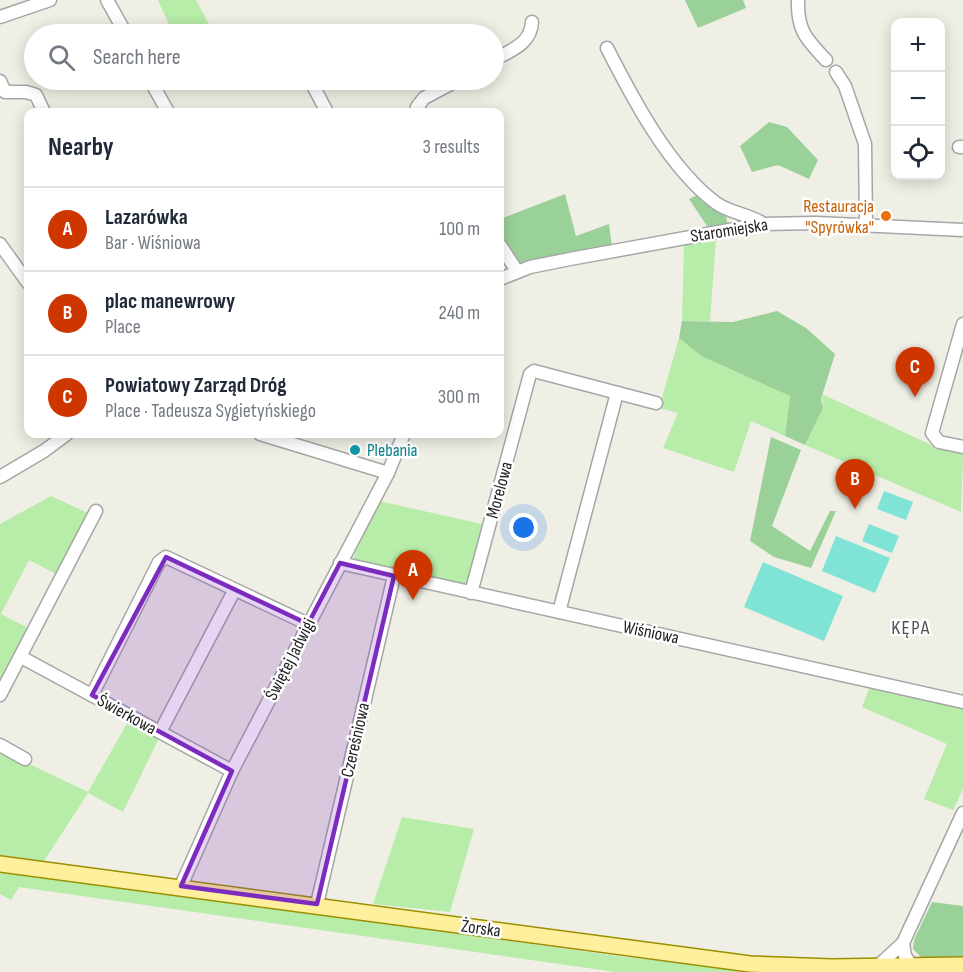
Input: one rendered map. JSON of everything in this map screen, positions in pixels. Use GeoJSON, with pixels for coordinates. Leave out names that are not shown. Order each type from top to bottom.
{"type":"FeatureCollection","features":[{"type":"Feature","properties":{"kind":"main road","name":"Żorska"},"geometry":{"type":"LineString","coordinates":[[0,864],[316,904],[750,964],[963,965]]}},
{"type":"Feature","properties":{"kind":"street"},"geometry":{"type":"LineString","coordinates":[[0,17],[50,0]]}},
{"type":"Feature","properties":{"kind":"street"},"geometry":{"type":"LineString","coordinates":[[107,0],[120,24]]}},
{"type":"Feature","properties":{"kind":"street"},"geometry":{"type":"LineString","coordinates":[[798,0],[797,21],[810,43],[826,60]]}},
{"type":"Feature","properties":{"kind":"street"},"geometry":{"type":"LineString","coordinates":[[504,54],[523,43],[531,33],[532,22]]}},
{"type":"Feature","properties":{"kind":"street"},"geometry":{"type":"LineString","coordinates":[[607,48],[632,96],[679,166],[708,196],[729,211],[755,218],[762,224]]}},
{"type":"Feature","properties":{"kind":"street"},"geometry":{"type":"LineString","coordinates":[[836,72],[846,86],[865,144],[866,225]]}},
{"type":"Feature","properties":{"kind":"street"},"geometry":{"type":"LineString","coordinates":[[0,81],[5,92],[26,92],[36,95],[42,108]]}},
{"type":"Feature","properties":{"kind":"street"},"geometry":{"type":"LineString","coordinates":[[156,90],[166,108]]}},
{"type":"Feature","properties":{"kind":"street"},"geometry":{"type":"LineString","coordinates":[[315,90],[325,108]]}},
{"type":"Feature","properties":{"kind":"street"},"geometry":{"type":"LineString","coordinates":[[418,108],[424,99],[440,90]]}},
{"type":"Feature","properties":{"kind":"street"},"geometry":{"type":"LineString","coordinates":[[729,211],[730,229]]}},
{"type":"Feature","properties":{"kind":"street","name":"Staromiejska"},"geometry":{"type":"LineString","coordinates":[[504,277],[517,272],[762,224],[866,225],[963,230]]}},
{"type":"Feature","properties":{"kind":"street"},"geometry":{"type":"LineString","coordinates":[[0,244],[24,277]]}},
{"type":"Feature","properties":{"kind":"street"},"geometry":{"type":"LineString","coordinates":[[504,251],[517,272]]}},
{"type":"Feature","properties":{"kind":"street"},"geometry":{"type":"LineString","coordinates":[[963,324],[932,433],[939,442],[963,447]]}},
{"type":"Feature","properties":{"kind":"street","name":"Morelowa"},"geometry":{"type":"LineString","coordinates":[[471,593],[530,374],[534,371],[656,403]]}},
{"type":"Feature","properties":{"kind":"street"},"geometry":{"type":"LineString","coordinates":[[559,612],[617,393]]}},
{"type":"Feature","properties":{"kind":"street"},"geometry":{"type":"LineString","coordinates":[[0,477],[62,438]]}},
{"type":"Feature","properties":{"kind":"street"},"geometry":{"type":"LineString","coordinates":[[273,438],[388,473]]}},
{"type":"Feature","properties":{"kind":"street","name":"Świętej Jadwigi"},"geometry":{"type":"LineString","coordinates":[[180,886],[232,771],[388,473],[402,438]]}},
{"type":"Feature","properties":{"kind":"street"},"geometry":{"type":"LineString","coordinates":[[0,695],[96,511]]}},
{"type":"Feature","properties":{"kind":"street"},"geometry":{"type":"LineString","coordinates":[[92,695],[159,562],[166,557],[308,624]]}},
{"type":"Feature","properties":{"kind":"street","name":"Wiśniowa"},"geometry":{"type":"LineString","coordinates":[[339,563],[963,702]]}},
{"type":"Feature","properties":{"kind":"street","name":"Czereśniowa"},"geometry":{"type":"LineString","coordinates":[[316,904],[394,576]]}},
{"type":"Feature","properties":{"kind":"street"},"geometry":{"type":"LineString","coordinates":[[160,732],[234,591]]}},
{"type":"Feature","properties":{"kind":"street","name":"Świerkowa"},"geometry":{"type":"LineString","coordinates":[[21,657],[232,771]]}},
{"type":"Feature","properties":{"kind":"street"},"geometry":{"type":"LineString","coordinates":[[0,745],[25,759]]}},
{"type":"Feature","properties":{"kind":"street"},"geometry":{"type":"LineString","coordinates":[[878,966],[903,944],[958,836],[963,813]]}},
{"type":"Feature","properties":{"kind":"street"},"geometry":{"type":"LineString","coordinates":[[903,944],[905,956],[912,966]]}},
{"type":"Feature","properties":{"kind":"highlighted area"},"geometry":{"type":"Polygon","coordinates":[[[166,557],[308,624],[340,563],[394,576],[317,904],[181,886],[232,771],[92,695],[166,557]]]}},
{"type":"Feature","properties":{"kind":"green space"},"geometry":{"type":"Polygon","coordinates":[[[158,0],[196,0],[209,24],[169,24],[158,0]]]}},
{"type":"Feature","properties":{"kind":"green space"},"geometry":{"type":"Polygon","coordinates":[[[685,0],[743,0],[746,8],[698,28],[685,0]]]}},
{"type":"Feature","properties":{"kind":"green space"},"geometry":{"type":"Polygon","coordinates":[[[769,122],[787,127],[818,160],[809,179],[778,165],[752,172],[740,146],[769,122]]]}},
{"type":"Feature","properties":{"kind":"green space"},"geometry":{"type":"Polygon","coordinates":[[[565,194],[576,236],[609,224],[612,247],[518,265],[504,243],[504,217],[565,194]]]}},
{"type":"Feature","properties":{"kind":"green space"},"geometry":{"type":"Polygon","coordinates":[[[698,195],[725,212],[728,226],[711,230],[707,226],[689,199],[698,195]]]}},
{"type":"Feature","properties":{"kind":"green space"},"geometry":{"type":"Polygon","coordinates":[[[716,238],[710,321],[682,321],[684,245],[716,238]]]}},
{"type":"Feature","properties":{"kind":"green space"},"geometry":{"type":"Polygon","coordinates":[[[777,311],[806,328],[835,354],[821,399],[823,408],[805,445],[785,436],[790,396],[701,356],[679,338],[682,321],[733,322],[777,311]]]}},
{"type":"Feature","properties":{"kind":"green space"},"geometry":{"type":"Polygon","coordinates":[[[679,338],[701,356],[790,396],[785,436],[751,421],[734,472],[663,448],[678,413],[659,408],[679,338]]]}},
{"type":"Feature","properties":{"kind":"green space"},"geometry":{"type":"Polygon","coordinates":[[[822,394],[940,449],[963,454],[961,512],[805,445],[823,408],[822,394]]]}},
{"type":"Feature","properties":{"kind":"green space"},"geometry":{"type":"Polygon","coordinates":[[[771,437],[801,450],[772,526],[810,551],[830,511],[836,511],[811,568],[774,557],[750,541],[771,437]]]}},
{"type":"Feature","properties":{"kind":"green space"},"geometry":{"type":"Polygon","coordinates":[[[51,496],[90,514],[60,576],[29,560],[1,614],[32,630],[0,686],[0,524],[51,496]]]}},
{"type":"Feature","properties":{"kind":"green space"},"geometry":{"type":"Polygon","coordinates":[[[379,501],[486,525],[469,588],[353,562],[379,501]]]}},
{"type":"Feature","properties":{"kind":"green space"},"geometry":{"type":"Polygon","coordinates":[[[870,686],[963,706],[963,789],[953,810],[924,799],[947,744],[862,707],[870,686]]]}},
{"type":"Feature","properties":{"kind":"green space"},"geometry":{"type":"Polygon","coordinates":[[[129,720],[159,738],[123,812],[88,793],[44,861],[0,855],[0,750],[88,792],[129,720]]]}},
{"type":"Feature","properties":{"kind":"green space"},"geometry":{"type":"Polygon","coordinates":[[[402,817],[474,829],[450,912],[373,904],[402,817]]]}},
{"type":"Feature","properties":{"kind":"green space"},"geometry":{"type":"Polygon","coordinates":[[[0,870],[624,957],[795,972],[615,972],[19,887],[11,900],[0,894],[0,870]]]}},
{"type":"Feature","properties":{"kind":"green space"},"geometry":{"type":"Polygon","coordinates":[[[932,902],[963,906],[963,957],[921,957],[913,949],[914,940],[932,902]]]}},
{"type":"Feature","properties":{"kind":"shaded area"},"geometry":{"type":"Polygon","coordinates":[[[884,491],[913,502],[906,520],[877,509],[884,491]]]}},
{"type":"Feature","properties":{"kind":"shaded area"},"geometry":{"type":"Polygon","coordinates":[[[869,524],[899,536],[892,553],[862,541],[869,524]]]}},
{"type":"Feature","properties":{"kind":"shaded area"},"geometry":{"type":"Polygon","coordinates":[[[836,536],[890,558],[875,593],[822,571],[836,536]]]}},
{"type":"Feature","properties":{"kind":"shaded area"},"geometry":{"type":"Polygon","coordinates":[[[763,562],[843,596],[824,641],[744,607],[763,562]]]}},
{"type":"Feature","properties":{"kind":"place","name":"Restauracja \"Spyrówka\""},"geometry":{"type":"Point","coordinates":[886,216]}},
{"type":"Feature","properties":{"kind":"place","name":"Powiatowy Zarząd Dróg"},"geometry":{"type":"Point","coordinates":[915,397]}},
{"type":"Feature","properties":{"kind":"place","name":"Plebania"},"geometry":{"type":"Point","coordinates":[355,450]}},
{"type":"Feature","properties":{"kind":"place","name":"plac manewrowy"},"geometry":{"type":"Point","coordinates":[855,509]}},
{"type":"Feature","properties":{"kind":"place","name":"Lazarówka"},"geometry":{"type":"Point","coordinates":[413,600]}},
{"type":"Feature","properties":{"kind":"district","name":"KĘPA"},"geometry":{"type":"Point","coordinates":[911,627]}}]}
